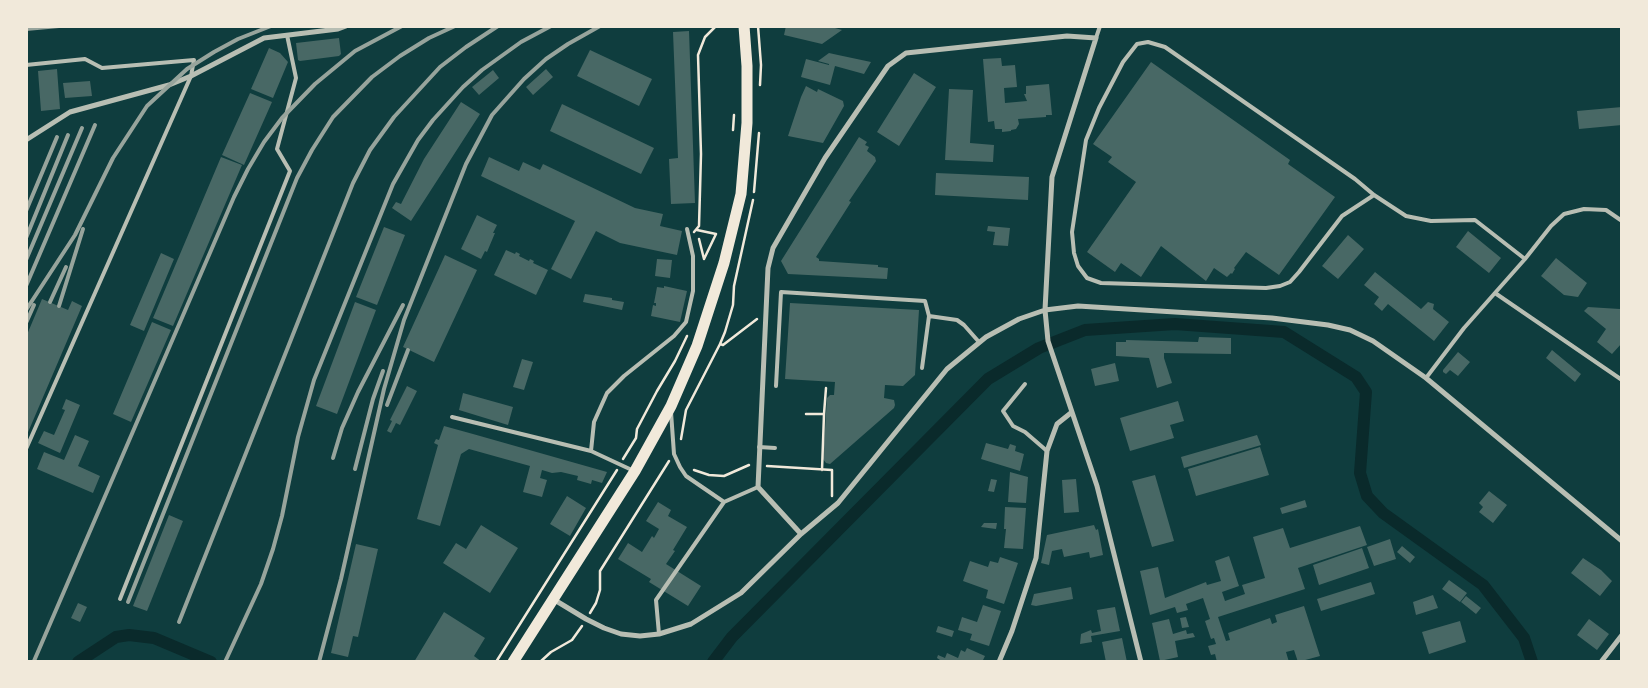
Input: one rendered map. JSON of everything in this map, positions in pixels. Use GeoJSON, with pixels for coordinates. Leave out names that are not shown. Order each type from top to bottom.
{"type":"FeatureCollection","features":[{"type":"Feature","properties":{"kind":"main road"},"geometry":{"type":"LineString","coordinates":[[513,662],[635,471],[670,406],[697,346],[724,263],[738,209],[744,170],[747,66],[744,26]]}},
{"type":"Feature","properties":{"kind":"street"},"geometry":{"type":"LineString","coordinates":[[26,140],[70,112],[169,85],[191,76],[264,38],[338,29],[346,26]]}},
{"type":"Feature","properties":{"kind":"street"},"geometry":{"type":"LineString","coordinates":[[801,534],[758,487],[768,268],[773,248],[825,158],[888,66],[906,53],[1068,36],[1096,38],[1052,177],[1045,310],[1048,341],[1097,486],[1141,662]]}},
{"type":"Feature","properties":{"kind":"street"},"geometry":{"type":"LineString","coordinates":[[553,599],[586,620],[612,631],[640,636],[659,634],[692,624],[742,593],[801,534],[838,502],[947,369],[979,342],[1019,319],[1045,310],[1078,306],[1272,318],[1328,325],[1350,330],[1373,341],[1426,378],[1622,541]]}},
{"type":"Feature","properties":{"kind":"street"},"geometry":{"type":"LineString","coordinates":[[999,662],[1012,630],[1036,558],[1047,451],[1057,424],[1072,412]]}},
{"type":"Feature","properties":{"kind":"street"},"geometry":{"type":"LineString","coordinates":[[1601,662],[1622,634]]}},
{"type":"Feature","properties":{"kind":"lane"},"geometry":{"type":"LineString","coordinates":[[1096,38],[1100,26]]}},
{"type":"Feature","properties":{"kind":"lane"},"geometry":{"type":"LineString","coordinates":[[120,599],[290,171],[277,149],[296,78],[287,35]]}},
{"type":"Feature","properties":{"kind":"lane"},"geometry":{"type":"LineString","coordinates":[[1374,195],[1342,216],[1290,282],[1280,286],[1266,288],[1101,283],[1087,278],[1078,266],[1074,252],[1072,232],[1086,140],[1099,108],[1123,62],[1137,44],[1148,42],[1164,46],[1406,216],[1418,220],[1431,221],[1475,220],[1525,260]]}},
{"type":"Feature","properties":{"kind":"lane"},"geometry":{"type":"LineString","coordinates":[[26,65],[85,59],[102,68],[194,60],[191,76],[26,449]]}},
{"type":"Feature","properties":{"kind":"lane"},"geometry":{"type":"LineString","coordinates":[[1426,378],[1464,328],[1525,260],[1551,226],[1564,214],[1584,209],[1606,210],[1622,221]]}},
{"type":"Feature","properties":{"kind":"lane"},"geometry":{"type":"LineString","coordinates":[[591,451],[594,422],[607,393],[624,376],[674,336],[686,322],[693,291],[692,256],[687,229]]}},
{"type":"Feature","properties":{"kind":"lane"},"geometry":{"type":"LineString","coordinates":[[776,386],[781,292],[924,301],[929,316],[922,368]]}},
{"type":"Feature","properties":{"kind":"lane"},"geometry":{"type":"LineString","coordinates":[[1495,293],[1622,380]]}},
{"type":"Feature","properties":{"kind":"lane"},"geometry":{"type":"LineString","coordinates":[[929,316],[957,320],[979,342]]}},
{"type":"Feature","properties":{"kind":"lane"},"geometry":{"type":"LineString","coordinates":[[1025,384],[1003,412],[1013,426],[1026,432],[1047,451]]}},
{"type":"Feature","properties":{"kind":"lane"},"geometry":{"type":"LineString","coordinates":[[670,406],[674,454],[680,467],[686,476],[724,502]]}},
{"type":"Feature","properties":{"kind":"lane"},"geometry":{"type":"LineString","coordinates":[[452,418],[591,451],[635,471]]}},
{"type":"Feature","properties":{"kind":"lane"},"geometry":{"type":"LineString","coordinates":[[759,447],[775,448]]}},
{"type":"Feature","properties":{"kind":"lane"},"geometry":{"type":"LineString","coordinates":[[659,634],[656,600],[724,502],[758,487]]}},
{"type":"Feature","properties":{"kind":"path"},"geometry":{"type":"LineString","coordinates":[[689,236],[699,226],[700,209],[701,154],[698,55],[705,37],[716,26]]}},
{"type":"Feature","properties":{"kind":"path"},"geometry":{"type":"LineString","coordinates":[[758,26],[761,65]]}},
{"type":"Feature","properties":{"kind":"path"},"geometry":{"type":"LineString","coordinates":[[696,230],[716,234],[704,259],[698,235]]}},
{"type":"Feature","properties":{"kind":"path"},"geometry":{"type":"LineString","coordinates":[[720,344],[724,345],[758,318],[765,318]]}},
{"type":"Feature","properties":{"kind":"path"},"geometry":{"type":"LineString","coordinates":[[822,470],[826,388]]}},
{"type":"Feature","properties":{"kind":"path"},"geometry":{"type":"LineString","coordinates":[[806,414],[824,414]]}},
{"type":"Feature","properties":{"kind":"path"},"geometry":{"type":"LineString","coordinates":[[496,662],[621,464]]}},
{"type":"Feature","properties":{"kind":"path"},"geometry":{"type":"LineString","coordinates":[[690,469],[709,475],[724,476],[749,465]]}},
{"type":"Feature","properties":{"kind":"path"},"geometry":{"type":"LineString","coordinates":[[766,466],[832,470],[832,496]]}},
{"type":"Feature","properties":{"kind":"building"},"geometry":{"type":"Polygon","coordinates":[[[786,26],[828,26],[842,30],[822,44],[784,35],[786,26]]]}},
{"type":"Feature","properties":{"kind":"building"},"geometry":{"type":"Polygon","coordinates":[[[689,31],[695,203],[671,204],[669,159],[678,158],[673,32],[689,31]]]}},
{"type":"Feature","properties":{"kind":"building"},"geometry":{"type":"Polygon","coordinates":[[[339,38],[341,54],[339,56],[298,60],[296,43],[339,38]]]}},
{"type":"Feature","properties":{"kind":"building"},"geometry":{"type":"Polygon","coordinates":[[[269,48],[280,53],[288,62],[273,98],[251,89],[269,48]]]}},
{"type":"Feature","properties":{"kind":"building"},"geometry":{"type":"Polygon","coordinates":[[[590,50],[652,79],[639,106],[577,76],[590,50]]]}},
{"type":"Feature","properties":{"kind":"building"},"geometry":{"type":"Polygon","coordinates":[[[829,53],[871,62],[864,74],[835,66],[830,85],[801,77],[806,59],[829,65],[818,61],[829,53]]]}},
{"type":"Feature","properties":{"kind":"building"},"geometry":{"type":"Polygon","coordinates":[[[1001,58],[1002,66],[1015,65],[1017,87],[1004,88],[1005,103],[1027,101],[1024,94],[1026,94],[1026,86],[1049,84],[1052,115],[1018,119],[1019,124],[1016,129],[1002,132],[1002,129],[995,129],[994,121],[988,122],[983,59],[1001,58]]]}},
{"type":"Feature","properties":{"kind":"building"},"geometry":{"type":"Polygon","coordinates":[[[1151,62],[1290,160],[1288,164],[1335,197],[1279,275],[1246,252],[1234,268],[1232,274],[1227,277],[1214,268],[1206,281],[1161,246],[1141,277],[1121,263],[1115,272],[1087,252],[1136,182],[1108,162],[1112,157],[1093,144],[1151,62]]]}},
{"type":"Feature","properties":{"kind":"building"},"geometry":{"type":"Polygon","coordinates":[[[57,69],[60,109],[41,111],[38,71],[57,69]]]}},
{"type":"Feature","properties":{"kind":"building"},"geometry":{"type":"Polygon","coordinates":[[[546,69],[553,77],[533,95],[526,87],[546,69]]]}},
{"type":"Feature","properties":{"kind":"building"},"geometry":{"type":"Polygon","coordinates":[[[493,70],[499,78],[479,95],[472,87],[493,70]]]}},
{"type":"Feature","properties":{"kind":"building"},"geometry":{"type":"Polygon","coordinates":[[[914,73],[936,87],[899,146],[877,132],[914,73]]]}},
{"type":"Feature","properties":{"kind":"building"},"geometry":{"type":"Polygon","coordinates":[[[90,81],[92,96],[65,98],[63,83],[90,81]]]}},
{"type":"Feature","properties":{"kind":"building"},"geometry":{"type":"Polygon","coordinates":[[[806,86],[817,92],[818,89],[843,101],[844,106],[823,143],[788,136],[806,86]]]}},
{"type":"Feature","properties":{"kind":"building"},"geometry":{"type":"Polygon","coordinates":[[[949,89],[973,90],[970,143],[994,145],[993,162],[945,160],[949,89]]]}},
{"type":"Feature","properties":{"kind":"building"},"geometry":{"type":"Polygon","coordinates":[[[250,93],[272,102],[244,165],[222,155],[250,93]]]}},
{"type":"Feature","properties":{"kind":"building"},"geometry":{"type":"Polygon","coordinates":[[[461,102],[480,114],[411,221],[392,208],[396,202],[401,204],[424,159],[461,102]]]}},
{"type":"Feature","properties":{"kind":"building"},"geometry":{"type":"Polygon","coordinates":[[[562,104],[654,148],[641,174],[550,131],[562,104]]]}},
{"type":"Feature","properties":{"kind":"building"},"geometry":{"type":"Polygon","coordinates":[[[1622,107],[1622,125],[1579,129],[1577,111],[1622,107]]]}},
{"type":"Feature","properties":{"kind":"building"},"geometry":{"type":"Polygon","coordinates":[[[859,137],[867,142],[865,145],[869,147],[867,151],[875,157],[876,161],[849,201],[851,202],[816,257],[819,261],[878,265],[878,267],[888,268],[887,279],[788,274],[781,261],[859,137]]]}},
{"type":"Feature","properties":{"kind":"building"},"geometry":{"type":"Polygon","coordinates":[[[221,157],[242,165],[173,326],[153,318],[221,157]]]}},
{"type":"Feature","properties":{"kind":"building"},"geometry":{"type":"Polygon","coordinates":[[[489,157],[519,171],[523,162],[540,170],[543,164],[635,208],[663,214],[660,226],[682,231],[677,255],[620,243],[596,231],[571,279],[551,269],[575,221],[481,176],[489,157]]]}},
{"type":"Feature","properties":{"kind":"building"},"geometry":{"type":"Polygon","coordinates":[[[936,173],[1029,177],[1028,200],[935,195],[936,173]]]}},
{"type":"Feature","properties":{"kind":"building"},"geometry":{"type":"Polygon","coordinates":[[[477,215],[497,225],[487,252],[485,251],[481,259],[461,249],[477,215]]]}},
{"type":"Feature","properties":{"kind":"building"},"geometry":{"type":"Polygon","coordinates":[[[988,226],[1010,228],[1008,246],[993,245],[995,232],[987,231],[988,226]]]}},
{"type":"Feature","properties":{"kind":"building"},"geometry":{"type":"Polygon","coordinates":[[[384,227],[405,235],[377,305],[356,297],[384,227]]]}},
{"type":"Feature","properties":{"kind":"building"},"geometry":{"type":"Polygon","coordinates":[[[1468,231],[1501,258],[1489,273],[1456,247],[1468,231]]]}},
{"type":"Feature","properties":{"kind":"building"},"geometry":{"type":"Polygon","coordinates":[[[1348,235],[1364,249],[1338,279],[1322,266],[1348,235]]]}},
{"type":"Feature","properties":{"kind":"building"},"geometry":{"type":"Polygon","coordinates":[[[506,250],[515,254],[516,252],[520,254],[519,256],[529,261],[530,259],[534,261],[533,263],[548,270],[536,295],[494,275],[506,250]]]}},
{"type":"Feature","properties":{"kind":"building"},"geometry":{"type":"Polygon","coordinates":[[[161,253],[174,259],[144,331],[130,325],[161,253]]]}},
{"type":"Feature","properties":{"kind":"building"},"geometry":{"type":"Polygon","coordinates":[[[445,255],[477,270],[434,362],[403,347],[445,255]]]}},
{"type":"Feature","properties":{"kind":"building"},"geometry":{"type":"Polygon","coordinates":[[[1556,258],[1587,283],[1578,297],[1564,295],[1541,276],[1556,258]]]}},
{"type":"Feature","properties":{"kind":"building"},"geometry":{"type":"Polygon","coordinates":[[[657,259],[672,260],[670,278],[655,276],[657,259]]]}},
{"type":"Feature","properties":{"kind":"building"},"geometry":{"type":"Polygon","coordinates":[[[1375,272],[1421,309],[1428,302],[1434,304],[1433,309],[1449,322],[1434,341],[1388,304],[1382,311],[1374,304],[1379,297],[1364,285],[1375,272]]]}},
{"type":"Feature","properties":{"kind":"building"},"geometry":{"type":"Polygon","coordinates":[[[664,286],[687,291],[680,322],[651,316],[653,305],[656,306],[656,303],[654,303],[657,287],[664,288],[664,286]]]}},
{"type":"Feature","properties":{"kind":"building"},"geometry":{"type":"Polygon","coordinates":[[[585,294],[612,298],[612,300],[624,302],[622,310],[583,302],[585,294]]]}},
{"type":"Feature","properties":{"kind":"building"},"geometry":{"type":"Polygon","coordinates":[[[42,299],[68,310],[72,301],[82,306],[26,437],[26,337],[42,299]]]}},
{"type":"Feature","properties":{"kind":"building"},"geometry":{"type":"Polygon","coordinates":[[[355,302],[376,310],[337,414],[316,406],[355,302]]]}},
{"type":"Feature","properties":{"kind":"building"},"geometry":{"type":"Polygon","coordinates":[[[790,303],[919,310],[915,375],[903,386],[885,385],[884,398],[894,400],[894,408],[830,464],[826,463],[823,459],[827,398],[830,395],[834,395],[835,382],[785,379],[790,303]]]}},
{"type":"Feature","properties":{"kind":"building"},"geometry":{"type":"Polygon","coordinates":[[[1588,307],[1622,310],[1622,343],[1612,354],[1597,342],[1606,329],[1584,311],[1588,307]]]}},
{"type":"Feature","properties":{"kind":"building"},"geometry":{"type":"Polygon","coordinates":[[[152,322],[171,330],[131,422],[113,414],[152,322]]]}},
{"type":"Feature","properties":{"kind":"building"},"geometry":{"type":"Polygon","coordinates":[[[1199,337],[1231,338],[1231,354],[1164,353],[1172,383],[1157,388],[1149,358],[1116,356],[1116,342],[1126,342],[1126,340],[1198,342],[1199,337]]]}},
{"type":"Feature","properties":{"kind":"building"},"geometry":{"type":"Polygon","coordinates":[[[1552,350],[1581,374],[1575,382],[1546,358],[1552,350]]]}},
{"type":"Feature","properties":{"kind":"building"},"geometry":{"type":"Polygon","coordinates":[[[1458,352],[1470,362],[1458,376],[1450,370],[1446,374],[1443,370],[1458,352]]]}},
{"type":"Feature","properties":{"kind":"building"},"geometry":{"type":"Polygon","coordinates":[[[522,359],[533,362],[524,390],[513,387],[522,359]]]}},
{"type":"Feature","properties":{"kind":"building"},"geometry":{"type":"Polygon","coordinates":[[[1115,363],[1119,381],[1095,386],[1091,369],[1115,363]]]}},
{"type":"Feature","properties":{"kind":"building"},"geometry":{"type":"Polygon","coordinates":[[[407,386],[417,391],[400,425],[396,423],[391,433],[387,431],[392,421],[390,420],[407,386]]]}},
{"type":"Feature","properties":{"kind":"building"},"geometry":{"type":"Polygon","coordinates":[[[463,393],[513,407],[508,425],[459,410],[463,393]]]}},
{"type":"Feature","properties":{"kind":"building"},"geometry":{"type":"Polygon","coordinates":[[[66,399],[80,405],[60,453],[38,443],[44,431],[54,435],[65,410],[62,409],[66,399]]]}},
{"type":"Feature","properties":{"kind":"building"},"geometry":{"type":"Polygon","coordinates":[[[1178,401],[1184,421],[1170,425],[1174,438],[1130,451],[1120,418],[1178,401]]]}},
{"type":"Feature","properties":{"kind":"building"},"geometry":{"type":"Polygon","coordinates":[[[444,426],[607,472],[602,483],[592,480],[591,484],[577,480],[578,476],[542,470],[540,478],[547,480],[542,497],[523,492],[530,466],[469,449],[461,454],[440,526],[417,519],[438,445],[434,443],[436,439],[439,440],[444,426]]]}},
{"type":"Feature","properties":{"kind":"building"},"geometry":{"type":"Polygon","coordinates":[[[75,435],[89,441],[78,466],[100,476],[93,493],[37,469],[44,452],[64,460],[75,435]]]}},
{"type":"Feature","properties":{"kind":"building"},"geometry":{"type":"Polygon","coordinates":[[[1257,435],[1261,445],[1184,468],[1181,457],[1257,435]]]}},
{"type":"Feature","properties":{"kind":"building"},"geometry":{"type":"Polygon","coordinates":[[[986,443],[1008,449],[1010,444],[1016,446],[1015,451],[1024,454],[1020,471],[981,459],[986,443]]]}},
{"type":"Feature","properties":{"kind":"building"},"geometry":{"type":"Polygon","coordinates":[[[1260,447],[1269,475],[1196,496],[1188,469],[1260,447]]]}},
{"type":"Feature","properties":{"kind":"building"},"geometry":{"type":"Polygon","coordinates":[[[1010,472],[1028,477],[1026,503],[1008,502],[1010,472]]]}},
{"type":"Feature","properties":{"kind":"building"},"geometry":{"type":"Polygon","coordinates":[[[1155,475],[1174,541],[1152,547],[1132,481],[1155,475]]]}},
{"type":"Feature","properties":{"kind":"building"},"geometry":{"type":"Polygon","coordinates":[[[991,479],[997,480],[994,492],[988,491],[991,479]]]}},
{"type":"Feature","properties":{"kind":"building"},"geometry":{"type":"Polygon","coordinates":[[[1076,479],[1079,512],[1064,513],[1062,480],[1076,479]]]}},
{"type":"Feature","properties":{"kind":"building"},"geometry":{"type":"Polygon","coordinates":[[[1489,491],[1507,505],[1493,523],[1479,512],[1483,507],[1479,503],[1489,491]]]}},
{"type":"Feature","properties":{"kind":"building"},"geometry":{"type":"Polygon","coordinates":[[[567,496],[586,508],[570,536],[550,524],[567,496]]]}},
{"type":"Feature","properties":{"kind":"building"},"geometry":{"type":"Polygon","coordinates":[[[1305,500],[1307,507],[1282,514],[1280,508],[1305,500]]]}},
{"type":"Feature","properties":{"kind":"building"},"geometry":{"type":"Polygon","coordinates":[[[658,502],[671,510],[668,516],[687,527],[666,564],[701,586],[688,606],[649,582],[651,579],[618,559],[628,543],[642,552],[652,536],[654,538],[659,529],[646,521],[658,502]]]}},
{"type":"Feature","properties":{"kind":"building"},"geometry":{"type":"Polygon","coordinates":[[[1005,507],[1026,508],[1023,549],[1004,548],[1006,529],[1004,529],[1005,507]]]}},
{"type":"Feature","properties":{"kind":"building"},"geometry":{"type":"Polygon","coordinates":[[[169,515],[183,521],[147,611],[133,606],[169,515]]]}},
{"type":"Feature","properties":{"kind":"building"},"geometry":{"type":"Polygon","coordinates":[[[984,523],[997,523],[996,529],[981,527],[984,523]]]}},
{"type":"Feature","properties":{"kind":"building"},"geometry":{"type":"Polygon","coordinates":[[[481,525],[518,548],[490,593],[443,563],[456,543],[466,549],[481,525]]]}},
{"type":"Feature","properties":{"kind":"building"},"geometry":{"type":"Polygon","coordinates":[[[1094,525],[1096,530],[1098,529],[1103,555],[1090,558],[1089,552],[1064,557],[1062,549],[1052,551],[1049,565],[1041,563],[1047,535],[1094,525]]]}},
{"type":"Feature","properties":{"kind":"building"},"geometry":{"type":"Polygon","coordinates":[[[1360,526],[1367,545],[1298,568],[1305,589],[1218,617],[1226,641],[1230,640],[1228,633],[1270,618],[1272,624],[1277,622],[1275,615],[1304,606],[1320,656],[1298,662],[1294,650],[1286,652],[1289,662],[1217,662],[1215,654],[1211,655],[1208,646],[1216,644],[1214,638],[1211,639],[1205,621],[1210,619],[1203,598],[1186,604],[1188,610],[1177,613],[1175,607],[1150,615],[1140,571],[1158,567],[1165,598],[1206,582],[1207,585],[1221,581],[1215,561],[1229,556],[1239,586],[1222,592],[1225,601],[1245,594],[1242,585],[1265,578],[1253,537],[1283,528],[1290,548],[1360,526]]]}},
{"type":"Feature","properties":{"kind":"building"},"geometry":{"type":"Polygon","coordinates":[[[1390,539],[1396,559],[1374,566],[1367,547],[1390,539]]]}},
{"type":"Feature","properties":{"kind":"building"},"geometry":{"type":"Polygon","coordinates":[[[356,544],[378,549],[358,637],[353,636],[348,657],[331,653],[356,544]]]}},
{"type":"Feature","properties":{"kind":"building"},"geometry":{"type":"Polygon","coordinates":[[[1402,546],[1415,557],[1410,563],[1397,552],[1402,546]]]}},
{"type":"Feature","properties":{"kind":"building"},"geometry":{"type":"Polygon","coordinates":[[[1362,548],[1369,568],[1319,585],[1313,565],[1362,548]]]}},
{"type":"Feature","properties":{"kind":"building"},"geometry":{"type":"Polygon","coordinates":[[[1000,557],[1018,563],[1004,604],[986,598],[988,590],[963,581],[970,561],[988,567],[990,561],[998,563],[1000,557]]]}},
{"type":"Feature","properties":{"kind":"building"},"geometry":{"type":"Polygon","coordinates":[[[1583,558],[1601,570],[1612,581],[1600,596],[1571,573],[1583,558]]]}},
{"type":"Feature","properties":{"kind":"building"},"geometry":{"type":"Polygon","coordinates":[[[1449,580],[1467,593],[1460,602],[1442,589],[1449,580]]]}},
{"type":"Feature","properties":{"kind":"building"},"geometry":{"type":"Polygon","coordinates":[[[1371,582],[1375,594],[1321,611],[1317,599],[1371,582]]]}},
{"type":"Feature","properties":{"kind":"building"},"geometry":{"type":"Polygon","coordinates":[[[1071,587],[1073,599],[1036,606],[1031,605],[1034,594],[1071,587]]]}},
{"type":"Feature","properties":{"kind":"building"},"geometry":{"type":"Polygon","coordinates":[[[1433,595],[1438,608],[1416,615],[1413,602],[1433,595]]]}},
{"type":"Feature","properties":{"kind":"building"},"geometry":{"type":"Polygon","coordinates":[[[1466,596],[1481,608],[1476,614],[1461,602],[1466,596]]]}},
{"type":"Feature","properties":{"kind":"building"},"geometry":{"type":"Polygon","coordinates":[[[78,603],[87,607],[80,622],[71,618],[78,603]]]}},
{"type":"Feature","properties":{"kind":"building"},"geometry":{"type":"Polygon","coordinates":[[[983,605],[1001,611],[989,646],[970,640],[972,634],[958,630],[962,617],[977,622],[983,605]]]}},
{"type":"Feature","properties":{"kind":"building"},"geometry":{"type":"Polygon","coordinates":[[[1115,607],[1120,631],[1091,636],[1092,642],[1080,644],[1081,634],[1091,630],[1092,633],[1101,631],[1097,610],[1115,607]]]}},
{"type":"Feature","properties":{"kind":"building"},"geometry":{"type":"Polygon","coordinates":[[[444,612],[485,638],[474,656],[482,662],[414,662],[444,612]]]}},
{"type":"Feature","properties":{"kind":"building"},"geometry":{"type":"Polygon","coordinates":[[[1186,617],[1189,627],[1182,628],[1180,618],[1186,617]]]}},
{"type":"Feature","properties":{"kind":"building"},"geometry":{"type":"Polygon","coordinates":[[[1169,619],[1173,634],[1186,630],[1187,634],[1193,633],[1195,637],[1175,641],[1178,657],[1160,661],[1152,623],[1169,619]]]}},
{"type":"Feature","properties":{"kind":"building"},"geometry":{"type":"Polygon","coordinates":[[[1589,619],[1609,634],[1597,650],[1577,635],[1589,619]]]}},
{"type":"Feature","properties":{"kind":"building"},"geometry":{"type":"Polygon","coordinates":[[[1460,621],[1466,642],[1429,654],[1422,632],[1460,621]]]}},
{"type":"Feature","properties":{"kind":"building"},"geometry":{"type":"Polygon","coordinates":[[[938,626],[954,631],[952,637],[936,632],[938,626]]]}},
{"type":"Feature","properties":{"kind":"building"},"geometry":{"type":"Polygon","coordinates":[[[1122,638],[1127,662],[1106,662],[1102,642],[1122,638]]]}},
{"type":"Feature","properties":{"kind":"building"},"geometry":{"type":"Polygon","coordinates":[[[967,648],[985,656],[982,662],[943,662],[937,658],[938,655],[945,658],[947,653],[958,658],[961,650],[965,652],[967,648]]]}},
{"type":"Feature","properties":{"kind":"waterway"},"geometry":{"type":"LineString","coordinates":[[713,662],[732,637],[988,379],[1039,348],[1085,330],[1175,324],[1284,332],[1356,377],[1366,392],[1360,473],[1367,496],[1383,513],[1483,585],[1524,638],[1532,662]]}},
{"type":"Feature","properties":{"kind":"waterway"},"geometry":{"type":"LineString","coordinates":[[78,662],[116,637],[129,635],[154,638],[211,662]]}},
{"type":"Feature","properties":{"kind":"railway"},"geometry":{"type":"LineString","coordinates":[[26,29],[59,26]]}},
{"type":"Feature","properties":{"kind":"railway"},"geometry":{"type":"LineString","coordinates":[[26,310],[75,235],[113,158],[147,106],[187,69],[238,39],[271,26]]}},
{"type":"Feature","properties":{"kind":"railway"},"geometry":{"type":"LineString","coordinates":[[34,661],[234,197],[248,169],[264,142],[282,118],[315,84],[355,51],[402,26]]}},
{"type":"Feature","properties":{"kind":"railway"},"geometry":{"type":"LineString","coordinates":[[128,602],[297,178],[312,150],[333,117],[372,77],[400,56],[429,38],[455,26]]}},
{"type":"Feature","properties":{"kind":"railway"},"geometry":{"type":"LineString","coordinates":[[179,622],[353,183],[370,150],[394,117],[440,67],[498,26]]}},
{"type":"Feature","properties":{"kind":"railway"},"geometry":{"type":"LineString","coordinates":[[225,662],[261,584],[273,549],[282,516],[298,437],[314,380],[393,184],[418,140],[433,120],[463,87],[482,70],[521,42],[551,26]]}},
{"type":"Feature","properties":{"kind":"railway"},"geometry":{"type":"LineString","coordinates":[[319,662],[341,579],[384,389],[404,320],[466,164],[492,115],[524,79],[546,59],[600,26]]}},
{"type":"Feature","properties":{"kind":"railway"},"geometry":{"type":"LineString","coordinates":[[26,286],[95,125]]}},
{"type":"Feature","properties":{"kind":"railway"},"geometry":{"type":"LineString","coordinates":[[26,260],[82,128]]}},
{"type":"Feature","properties":{"kind":"railway"},"geometry":{"type":"LineString","coordinates":[[26,238],[68,135]]}},
{"type":"Feature","properties":{"kind":"railway"},"geometry":{"type":"LineString","coordinates":[[26,211],[57,137]]}},
{"type":"Feature","properties":{"kind":"railway"},"geometry":{"type":"LineString","coordinates":[[59,306],[83,229]]}},
{"type":"Feature","properties":{"kind":"railway"},"geometry":{"type":"LineString","coordinates":[[50,302],[66,267]]}},
{"type":"Feature","properties":{"kind":"railway"},"geometry":{"type":"LineString","coordinates":[[26,323],[34,305]]}},
{"type":"Feature","properties":{"kind":"railway"},"geometry":{"type":"LineString","coordinates":[[333,458],[342,428],[358,392],[403,305]]}},
{"type":"Feature","properties":{"kind":"railway"},"geometry":{"type":"LineString","coordinates":[[387,405],[408,350]]}},
{"type":"Feature","properties":{"kind":"railway"},"geometry":{"type":"LineString","coordinates":[[355,469],[373,399],[383,371]]}}]}
